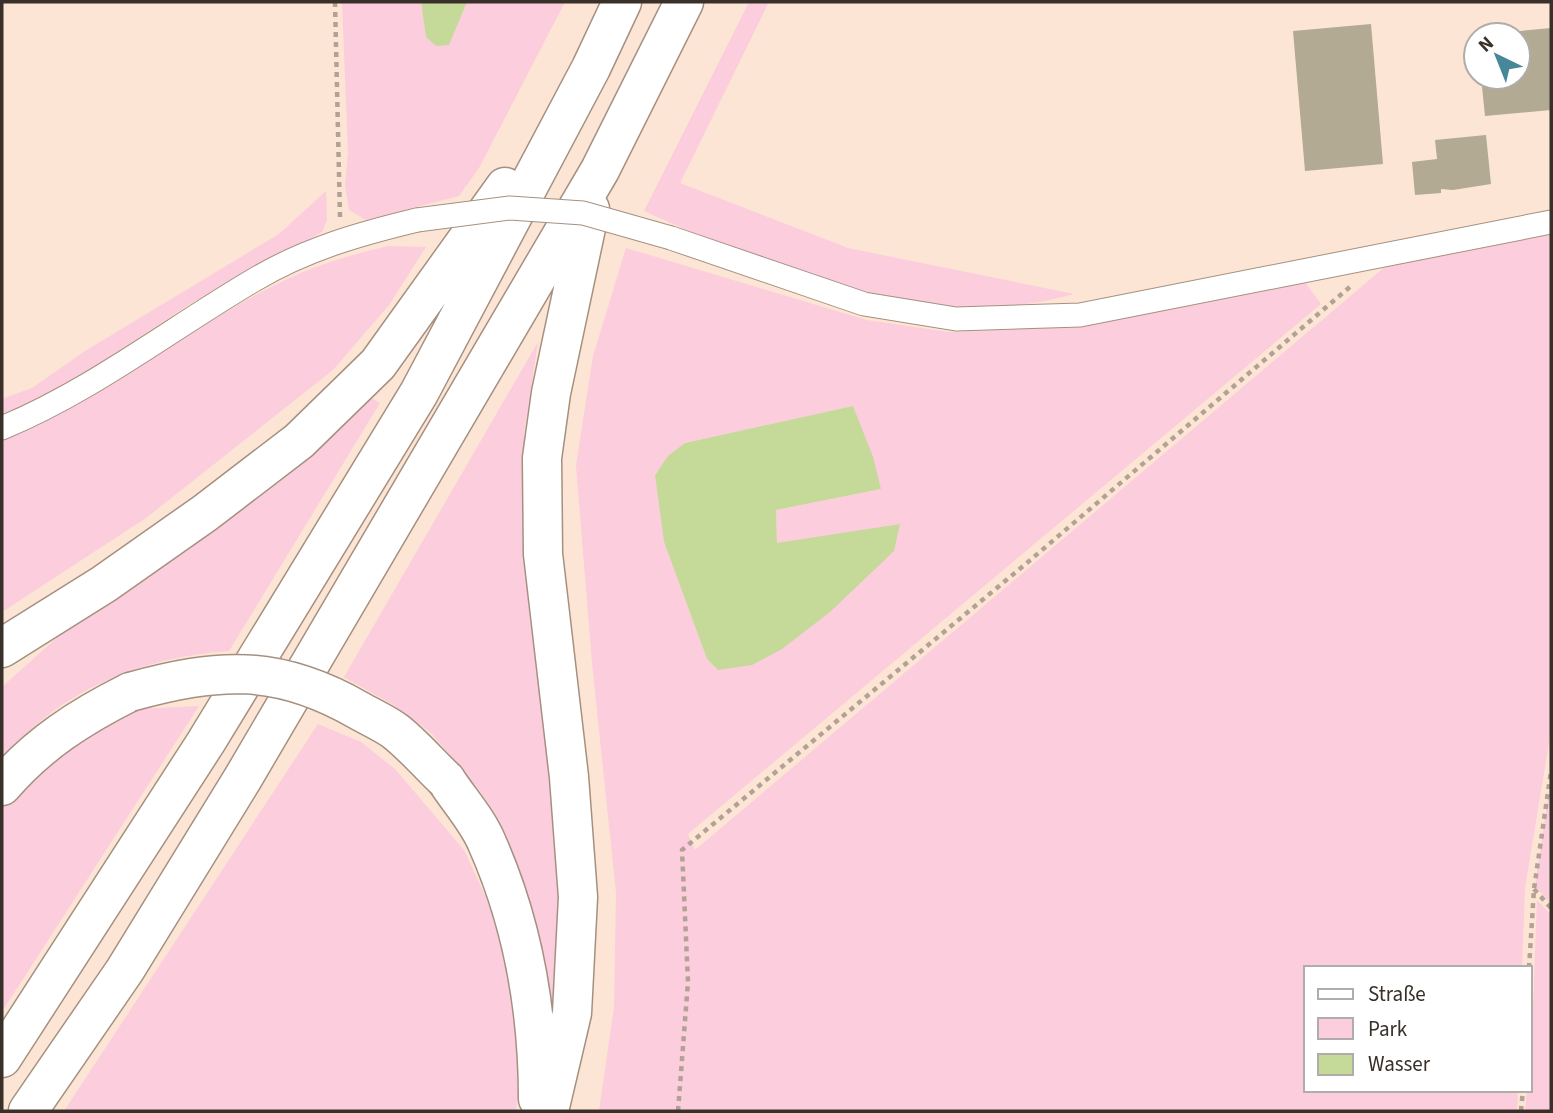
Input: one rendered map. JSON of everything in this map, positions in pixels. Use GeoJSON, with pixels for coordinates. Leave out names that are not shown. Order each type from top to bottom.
{"type":"FeatureCollection","features":[{"type":"Feature","properties":{"kind":"highway"},"geometry":{"type":"LineString","coordinates":[[2,1058],[206,742],[419,393],[591,68],[622,2]]}},
{"type":"Feature","properties":{"kind":"highway"},"geometry":{"type":"LineString","coordinates":[[28,1111],[125,970],[236,789],[600,170],[684,2]]}},
{"type":"Feature","properties":{"kind":"highway"},"geometry":{"type":"LineString","coordinates":[[2,648],[104,584],[299,442],[378,364],[591,68]]}},
{"type":"Feature","properties":{"kind":"highway"},"geometry":{"type":"LineString","coordinates":[[549,1111],[572,1013],[578,897],[569,777],[543,554],[542,458],[551,393],[574,275],[600,170]]}},
{"type":"Feature","properties":{"kind":"highway"},"geometry":{"type":"LineString","coordinates":[[2,670],[104,584]]}},
{"type":"Feature","properties":{"kind":"highway"},"geometry":{"type":"LineString","coordinates":[[2,786],[47,741],[82,716],[130,692],[186,677],[229,672],[296,681],[331,694],[395,731],[446,780],[487,841],[527,962],[536,1028],[538,1111]]}},
{"type":"Feature","properties":{"kind":"street"},"geometry":{"type":"LineString","coordinates":[[2,428],[90,385],[256,279],[341,239],[417,220],[510,208],[571,212],[671,238],[864,304],[956,320],[1080,315],[1383,258],[1551,222]]}},
{"type":"Feature","properties":{"kind":"path"},"geometry":{"type":"LineString","coordinates":[[335,2],[341,239]]}},
{"type":"Feature","properties":{"kind":"path"},"geometry":{"type":"LineString","coordinates":[[678,1111],[688,982],[682,850],[1028,562],[1383,258]]}},
{"type":"Feature","properties":{"kind":"path"},"geometry":{"type":"LineString","coordinates":[[1529,966],[1534,889],[1551,771]]}},
{"type":"Feature","properties":{"kind":"path"},"geometry":{"type":"LineString","coordinates":[[1534,889],[1551,908]]}},
{"type":"Feature","properties":{"kind":"path"},"geometry":{"type":"LineString","coordinates":[[1521,1111],[1522,1092]]}},
{"type":"Feature","properties":{"kind":"green space"},"geometry":{"type":"Polygon","coordinates":[[[342,2],[421,2],[426,37],[449,44],[467,2],[565,2],[479,168],[459,196],[366,220],[349,210],[345,186],[348,152],[342,2]]]}},
{"type":"Feature","properties":{"kind":"green space"},"geometry":{"type":"Polygon","coordinates":[[[749,2],[769,2],[680,183],[848,248],[1074,294],[1019,305],[964,307],[908,302],[799,274],[746,255],[644,211],[749,2]]]}},
{"type":"Feature","properties":{"kind":"green space"},"geometry":{"type":"Polygon","coordinates":[[[326,191],[327,220],[322,232],[190,304],[60,389],[2,416],[2,399],[32,388],[85,351],[279,234],[326,191]]]}},
{"type":"Feature","properties":{"kind":"green space"},"geometry":{"type":"Polygon","coordinates":[[[1551,230],[1551,731],[1525,888],[1522,966],[1304,966],[1304,1092],[1518,1092],[1517,1111],[599,1111],[614,1007],[616,893],[592,663],[576,465],[593,356],[626,248],[867,320],[949,332],[1086,326],[1304,281],[1321,304],[688,834],[695,850],[1386,266],[1551,230]],[[853,406],[685,443],[655,474],[664,542],[707,659],[718,670],[894,551],[899,524],[777,544],[776,510],[881,489],[853,406]]]}},
{"type":"Feature","properties":{"kind":"green space"},"geometry":{"type":"Polygon","coordinates":[[[388,246],[426,247],[389,305],[333,370],[146,518],[2,612],[2,441],[73,407],[208,323],[277,284],[331,262],[388,246]]]}},
{"type":"Feature","properties":{"kind":"green space"},"geometry":{"type":"Polygon","coordinates":[[[538,342],[524,434],[523,516],[530,619],[551,769],[562,905],[555,1038],[463,771],[431,733],[395,706],[344,677],[538,342]]]}},
{"type":"Feature","properties":{"kind":"green space"},"geometry":{"type":"Polygon","coordinates":[[[371,398],[380,403],[229,651],[164,661],[104,681],[50,714],[2,759],[2,687],[78,619],[205,537],[371,398]]]}},
{"type":"Feature","properties":{"kind":"green space"},"geometry":{"type":"Polygon","coordinates":[[[199,706],[2,1011],[2,801],[41,760],[135,709],[199,706]]]}},
{"type":"Feature","properties":{"kind":"green space"},"geometry":{"type":"Polygon","coordinates":[[[318,724],[361,742],[395,769],[464,850],[501,930],[513,996],[520,1080],[516,1111],[64,1111],[318,724]]]}},
{"type":"Feature","properties":{"kind":"green space"},"geometry":{"type":"Polygon","coordinates":[[[1551,778],[1551,904],[1535,886],[1551,778]]]}},
{"type":"Feature","properties":{"kind":"green space"},"geometry":{"type":"Polygon","coordinates":[[[1537,900],[1551,915],[1551,1111],[1525,1111],[1527,1092],[1532,1092],[1537,900]]]}},
{"type":"Feature","properties":{"kind":"water"},"geometry":{"type":"Polygon","coordinates":[[[421,2],[467,2],[449,45],[436,46],[426,37],[421,2]]]}},
{"type":"Feature","properties":{"kind":"water"},"geometry":{"type":"Polygon","coordinates":[[[853,406],[873,457],[881,489],[776,510],[777,543],[900,524],[894,551],[830,612],[782,649],[752,665],[718,670],[707,659],[664,542],[655,475],[668,456],[685,443],[853,406]]]}},
{"type":"Feature","properties":{"kind":"building"},"geometry":{"type":"Polygon","coordinates":[[[1371,24],[1383,164],[1305,171],[1293,31],[1371,24]]]}},
{"type":"Feature","properties":{"kind":"building"},"geometry":{"type":"Polygon","coordinates":[[[1551,28],[1551,110],[1485,116],[1482,91],[1532,91],[1532,30],[1551,28]]]}},
{"type":"Feature","properties":{"kind":"building"},"geometry":{"type":"Polygon","coordinates":[[[1486,135],[1491,184],[1453,190],[1441,189],[1441,193],[1415,195],[1412,162],[1437,159],[1435,140],[1486,135]]]}}]}
